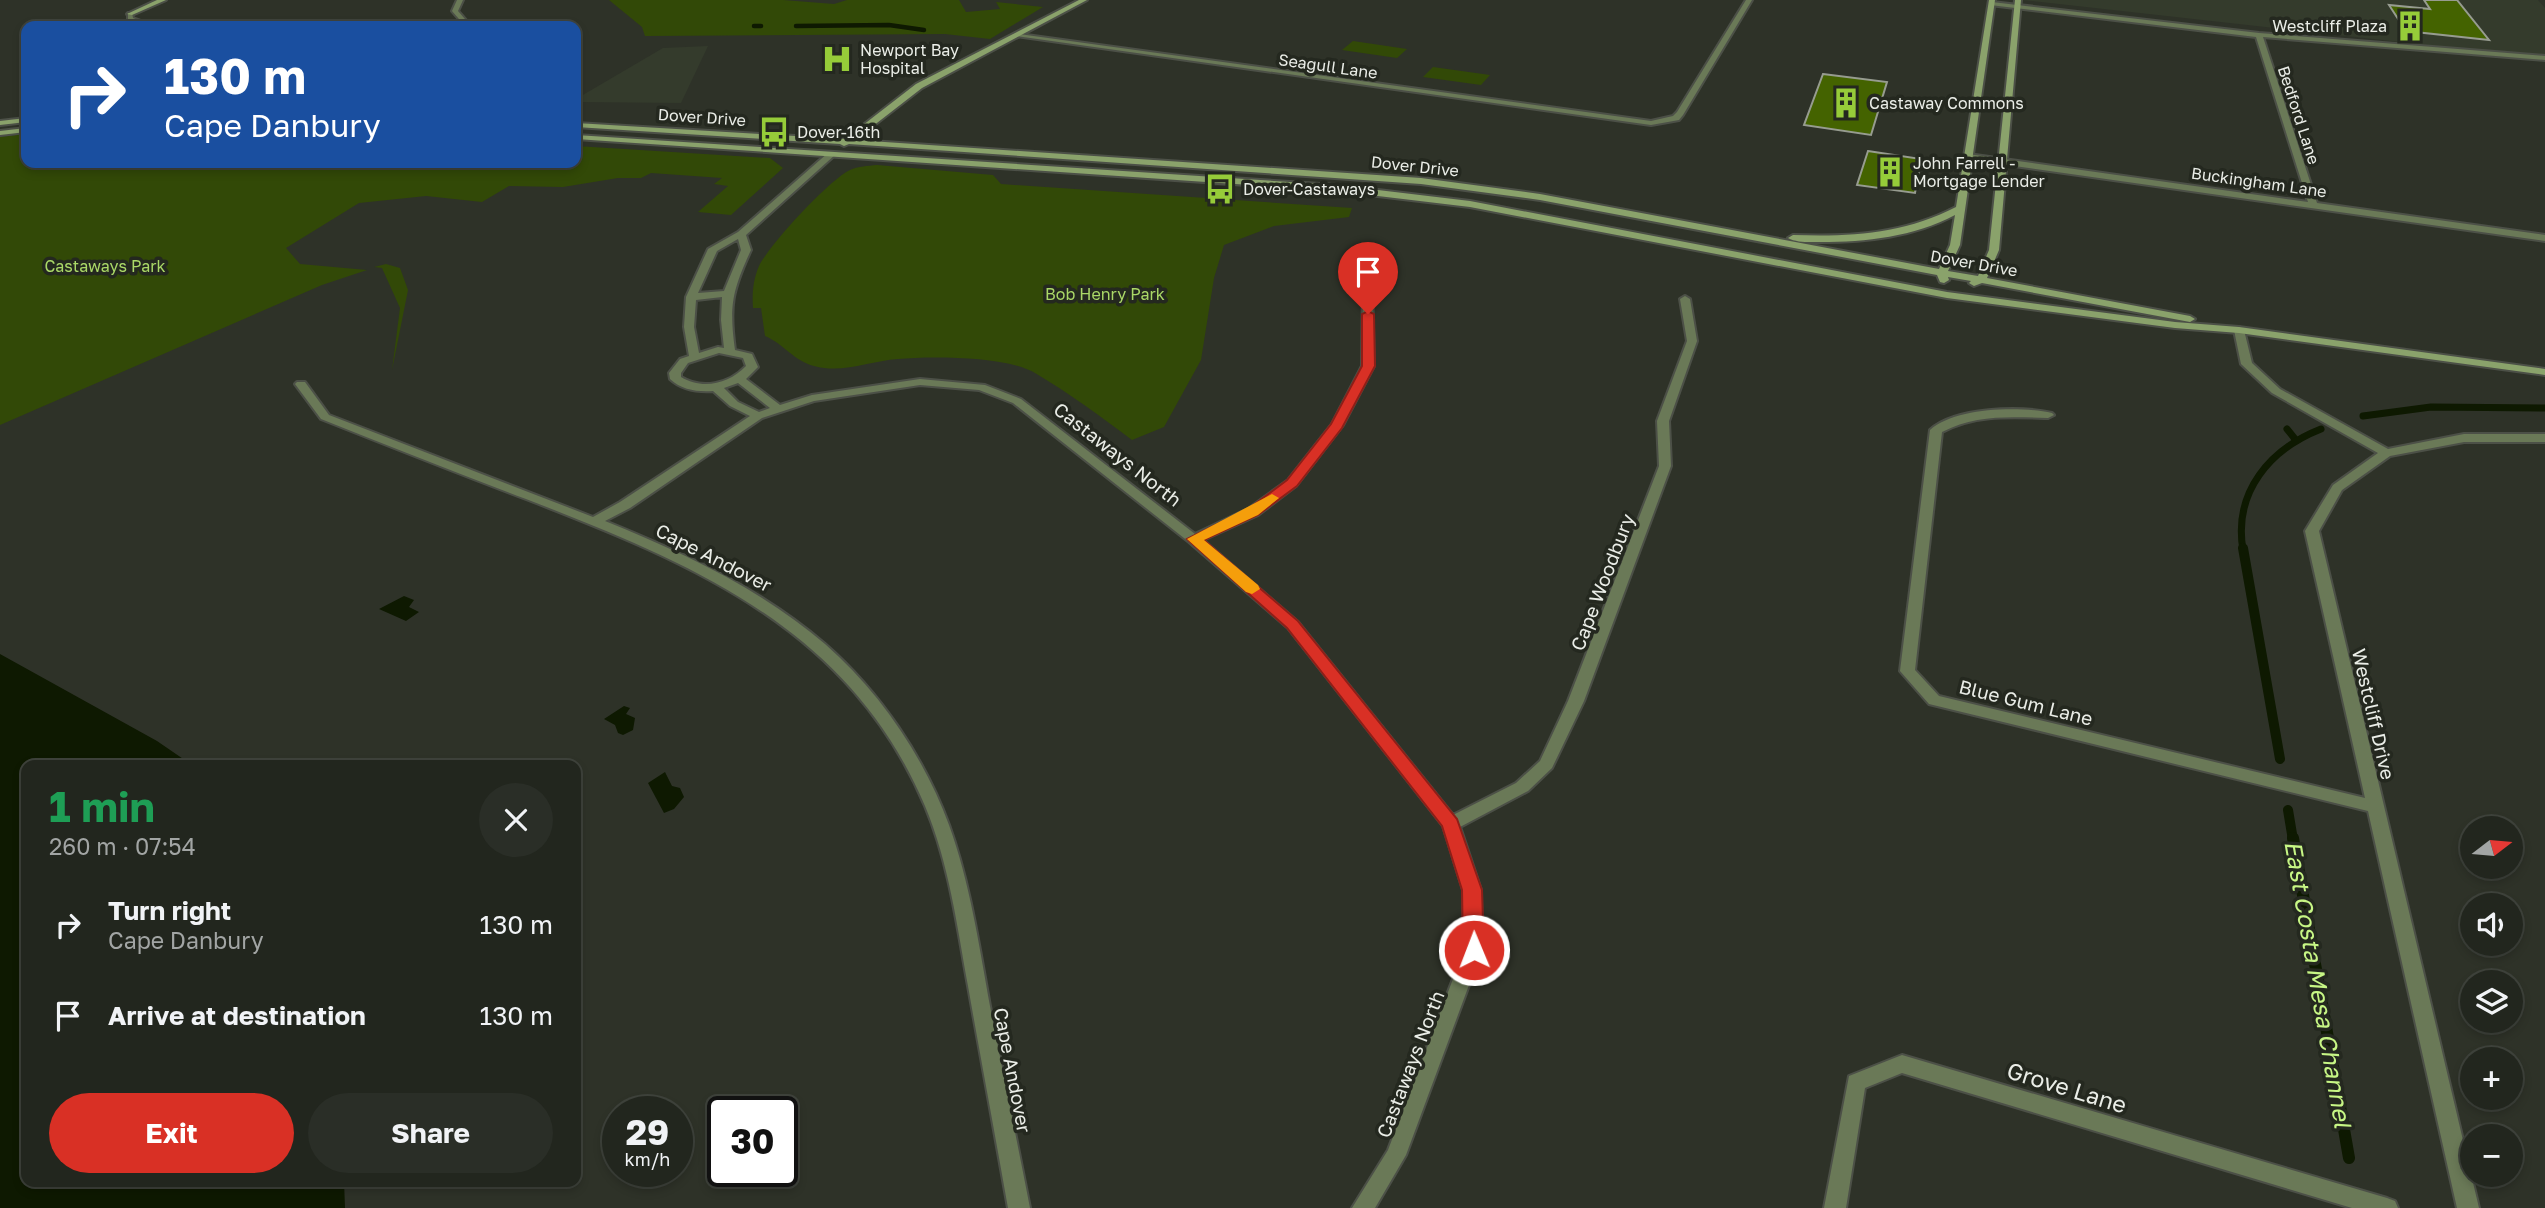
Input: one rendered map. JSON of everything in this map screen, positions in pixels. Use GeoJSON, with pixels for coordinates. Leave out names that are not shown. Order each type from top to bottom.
{"type":"FeatureCollection","features":[{"type":"Feature","properties":{"kind":"street"},"geometry":{"type":"LineString","coordinates":[[135,21],[130,19],[130,14],[163,0]]}},
{"type":"Feature","properties":{"kind":"street"},"geometry":{"type":"LineString","coordinates":[[460,0],[455,11],[464,21]]}},
{"type":"Feature","properties":{"kind":"street"},"geometry":{"type":"LineString","coordinates":[[694,356],[689,327],[691,297],[713,249],[741,234],[846,142],[919,86],[1084,0]]}},
{"type":"Feature","properties":{"kind":"street","name":"Seagull Lane"},"geometry":{"type":"LineString","coordinates":[[1018,36],[1634,124],[1676,118],[1749,0]]}},
{"type":"Feature","properties":{"kind":"street"},"geometry":{"type":"LineString","coordinates":[[2018,4],[1994,250],[1981,280],[1948,295],[1942,273],[1955,245],[1992,2],[2018,4],[2259,35],[2545,58]]}},
{"type":"Feature","properties":{"kind":"street","name":"Bedford Lane"},"geometry":{"type":"LineString","coordinates":[[2259,35],[2313,204]]}},
{"type":"Feature","properties":{"kind":"street"},"geometry":{"type":"LineString","coordinates":[[0,123],[21,121]]}},
{"type":"Feature","properties":{"kind":"street","name":"Dover Drive"},"geometry":{"type":"LineString","coordinates":[[581,125],[1339,174],[1540,197],[1694,228],[2164,313],[2239,330]]}},
{"type":"Feature","properties":{"kind":"street"},"geometry":{"type":"LineString","coordinates":[[0,133],[21,131]]}},
{"type":"Feature","properties":{"kind":"street","name":"Dover Drive"},"geometry":{"type":"LineString","coordinates":[[581,137],[1336,188],[1470,204],[1948,295],[2175,325],[2239,330],[2545,372]]}},
{"type":"Feature","properties":{"kind":"street","name":"Buckingham Lane"},"geometry":{"type":"LineString","coordinates":[[1968,157],[2545,238]]}},
{"type":"Feature","properties":{"kind":"street"},"geometry":{"type":"LineString","coordinates":[[1336,188],[1339,174]]}},
{"type":"Feature","properties":{"kind":"street"},"geometry":{"type":"LineString","coordinates":[[1694,228],[1779,237],[1851,238],[1914,230],[1940,221],[1960,209]]}},
{"type":"Feature","properties":{"kind":"street"},"geometry":{"type":"LineString","coordinates":[[730,350],[724,322],[726,293],[746,250],[741,234]]}},
{"type":"Feature","properties":{"kind":"street"},"geometry":{"type":"LineString","coordinates":[[1194,539],[1253,512],[1292,483],[1337,425],[1368,366],[1368,288]]}},
{"type":"Feature","properties":{"kind":"street"},"geometry":{"type":"LineString","coordinates":[[691,297],[726,293]]}},
{"type":"Feature","properties":{"kind":"street","name":"Cape Woodbury"},"geometry":{"type":"LineString","coordinates":[[1451,824],[1522,787],[1546,764],[1576,701],[1641,536],[1664,466],[1664,421],[1692,341],[1685,299]]}},
{"type":"Feature","properties":{"kind":"street"},"geometry":{"type":"LineString","coordinates":[[2239,330],[2247,364],[2276,391],[2386,453],[2464,438],[2545,438]]}},
{"type":"Feature","properties":{"kind":"street"},"geometry":{"type":"LineString","coordinates":[[730,350],[752,360],[748,373],[739,379],[715,387],[690,386],[676,379],[678,367],[694,356],[730,350]]}},
{"type":"Feature","properties":{"kind":"street"},"geometry":{"type":"LineString","coordinates":[[739,379],[777,408]]}},
{"type":"Feature","properties":{"kind":"street","name":"Castaways North"},"geometry":{"type":"LineString","coordinates":[[595,521],[635,498],[758,416],[777,408],[858,389],[920,382],[981,387],[1017,401],[1051,424],[1194,539],[1293,625],[1451,824],[1472,890],[1474,950],[1396,1155],[1363,1208]]}},
{"type":"Feature","properties":{"kind":"street","name":"Cape Andover"},"geometry":{"type":"LineString","coordinates":[[301,384],[325,417],[595,521],[708,571],[779,612],[851,676],[914,764],[934,806],[955,870],[1020,1208]]}},
{"type":"Feature","properties":{"kind":"street"},"geometry":{"type":"LineString","coordinates":[[715,387],[734,404],[758,416]]}},
{"type":"Feature","properties":{"kind":"street","name":"Blue Gum Lane"},"geometry":{"type":"LineString","coordinates":[[2048,415],[1983,413],[1954,419],[1936,430],[1908,671],[1934,700],[2373,806]]}},
{"type":"Feature","properties":{"kind":"street","name":"Westcliff Drive"},"geometry":{"type":"LineString","coordinates":[[2386,453],[2337,488],[2312,531],[2373,806],[2468,1208]]}},
{"type":"Feature","properties":{"kind":"street","name":"Grove Lane"},"geometry":{"type":"LineString","coordinates":[[1835,1208],[1856,1082],[1902,1064],[2387,1208]]}},
{"type":"Feature","properties":{"kind":"shaded area"},"geometry":{"type":"Polygon","coordinates":[[[2022,0],[2538,0],[2545,8],[2545,58],[2022,0]]]}},
{"type":"Feature","properties":{"kind":"shaded area"},"geometry":{"type":"Polygon","coordinates":[[[708,46],[681,103],[581,102],[581,96],[663,48],[708,46]]]}},
{"type":"Feature","properties":{"kind":"shaded area"},"geometry":{"type":"Polygon","coordinates":[[[404,596],[414,600],[409,607],[419,612],[406,621],[379,609],[404,596]]]}},
{"type":"Feature","properties":{"kind":"shaded area"},"geometry":{"type":"Polygon","coordinates":[[[0,654],[157,741],[185,760],[21,760],[21,1187],[344,1187],[345,1208],[0,1208],[0,654]]]}},
{"type":"Feature","properties":{"kind":"shaded area"},"geometry":{"type":"Polygon","coordinates":[[[624,706],[630,708],[626,714],[635,718],[633,730],[623,735],[618,733],[615,725],[604,719],[624,706]]]}},
{"type":"Feature","properties":{"kind":"shaded area"},"geometry":{"type":"Polygon","coordinates":[[[665,772],[672,786],[680,788],[684,797],[674,809],[664,813],[648,783],[665,772]]]}},
{"type":"Feature","properties":{"kind":"green space"},"geometry":{"type":"Polygon","coordinates":[[[609,0],[783,0],[834,4],[847,0],[959,0],[966,12],[1000,9],[996,2],[1043,7],[990,39],[945,34],[645,36],[642,27],[609,0]]]}},
{"type":"Feature","properties":{"kind":"green space"},"geometry":{"type":"Polygon","coordinates":[[[1353,41],[1407,49],[1397,58],[1342,50],[1353,41]]]}},
{"type":"Feature","properties":{"kind":"green space"},"geometry":{"type":"Polygon","coordinates":[[[1433,67],[1490,75],[1481,85],[1423,77],[1433,67]]]}},
{"type":"Feature","properties":{"kind":"green space","name":"Castaways Park"},"geometry":{"type":"Polygon","coordinates":[[[21,135],[21,168],[581,168],[581,146],[770,158],[783,168],[731,215],[698,212],[728,186],[714,184],[722,178],[651,173],[641,178],[618,178],[563,187],[509,186],[482,202],[426,196],[359,203],[286,248],[300,264],[367,270],[322,285],[0,425],[0,137],[21,135]]]}},
{"type":"Feature","properties":{"kind":"green space","name":"Bob Henry Park"},"geometry":{"type":"Polygon","coordinates":[[[877,165],[993,175],[1001,184],[1352,208],[1349,217],[1274,226],[1224,245],[1214,278],[1201,360],[1164,427],[1132,440],[1060,389],[1022,367],[968,358],[912,358],[846,368],[825,368],[807,364],[765,336],[761,308],[753,308],[753,287],[755,276],[765,256],[800,214],[840,176],[856,168],[877,165]]]}},
{"type":"Feature","properties":{"kind":"green space"},"geometry":{"type":"Polygon","coordinates":[[[386,264],[400,268],[408,290],[392,370],[400,308],[382,268],[374,267],[386,264]]]}},
{"type":"Feature","properties":{"kind":"building"},"geometry":{"type":"Polygon","coordinates":[[[2424,0],[2457,0],[2489,40],[2406,31],[2389,5],[2430,9],[2424,0]]]}},
{"type":"Feature","properties":{"kind":"building","name":"Castaway Commons"},"geometry":{"type":"Polygon","coordinates":[[[1823,74],[1887,82],[1871,135],[1804,125],[1823,74]]]}},
{"type":"Feature","properties":{"kind":"building","name":"John Farrell - Mortgage Lender"},"geometry":{"type":"Polygon","coordinates":[[[1868,151],[1921,159],[1915,193],[1857,185],[1868,151]]]}},
{"type":"Feature","properties":{"kind":"waterway"},"geometry":{"type":"LineString","coordinates":[[796,26],[889,25],[924,30]]}},
{"type":"Feature","properties":{"kind":"waterway"},"geometry":{"type":"LineString","coordinates":[[754,26],[761,26]]}},
{"type":"Feature","properties":{"kind":"waterway","name":"East Costa Mesa Channel"},"geometry":{"type":"LineString","coordinates":[[2363,416],[2431,407],[2545,408]]}},
{"type":"Feature","properties":{"kind":"waterway"},"geometry":{"type":"LineString","coordinates":[[2287,429],[2295,439]]}},
{"type":"Feature","properties":{"kind":"waterway","name":"East Costa Mesa Channel"},"geometry":{"type":"LineString","coordinates":[[2243,550],[2241,529],[2244,509],[2259,475],[2286,448],[2321,429]]}},
{"type":"Feature","properties":{"kind":"waterway","name":"East Costa Mesa Channel"},"geometry":{"type":"LineString","coordinates":[[2243,548],[2280,759]]}},
{"type":"Feature","properties":{"kind":"waterway","name":"East Costa Mesa Channel"},"geometry":{"type":"LineString","coordinates":[[2288,810],[2293,840]]}},
{"type":"Feature","properties":{"kind":"waterway","name":"East Costa Mesa Channel"},"geometry":{"type":"LineString","coordinates":[[2293,838],[2349,1158]]}},
{"type":"Feature","properties":{"kind":"slow traffic"},"geometry":{"type":"LineString","coordinates":[[1252,589],[1194,539],[1253,512],[1272,498]]}},
{"type":"Feature","properties":{"kind":"place","name":"Westcliff Plaza"},"geometry":{"type":"Point","coordinates":[2410,26]}},
{"type":"Feature","properties":{"kind":"place","name":"Newport Bay Hospital"},"geometry":{"type":"Point","coordinates":[837,59]}},
{"type":"Feature","properties":{"kind":"place","name":"Castaway Commons"},"geometry":{"type":"Point","coordinates":[1846,103]}},
{"type":"Feature","properties":{"kind":"place","name":"Dover-16th"},"geometry":{"type":"Point","coordinates":[774,132]}},
{"type":"Feature","properties":{"kind":"place","name":"John Farrell - Mortgage Lender"},"geometry":{"type":"Point","coordinates":[1890,172]}},
{"type":"Feature","properties":{"kind":"place","name":"Dover-Castaways"},"geometry":{"type":"Point","coordinates":[1220,189]}},
{"type":"Feature","properties":{"kind":"route"},"geometry":{"type":"LineString","coordinates":[[1368,314],[1368,366],[1337,425],[1307,464],[1292,483],[1253,512],[1194,539],[1293,625],[1451,824],[1472,890],[1474,950]]}}]}
